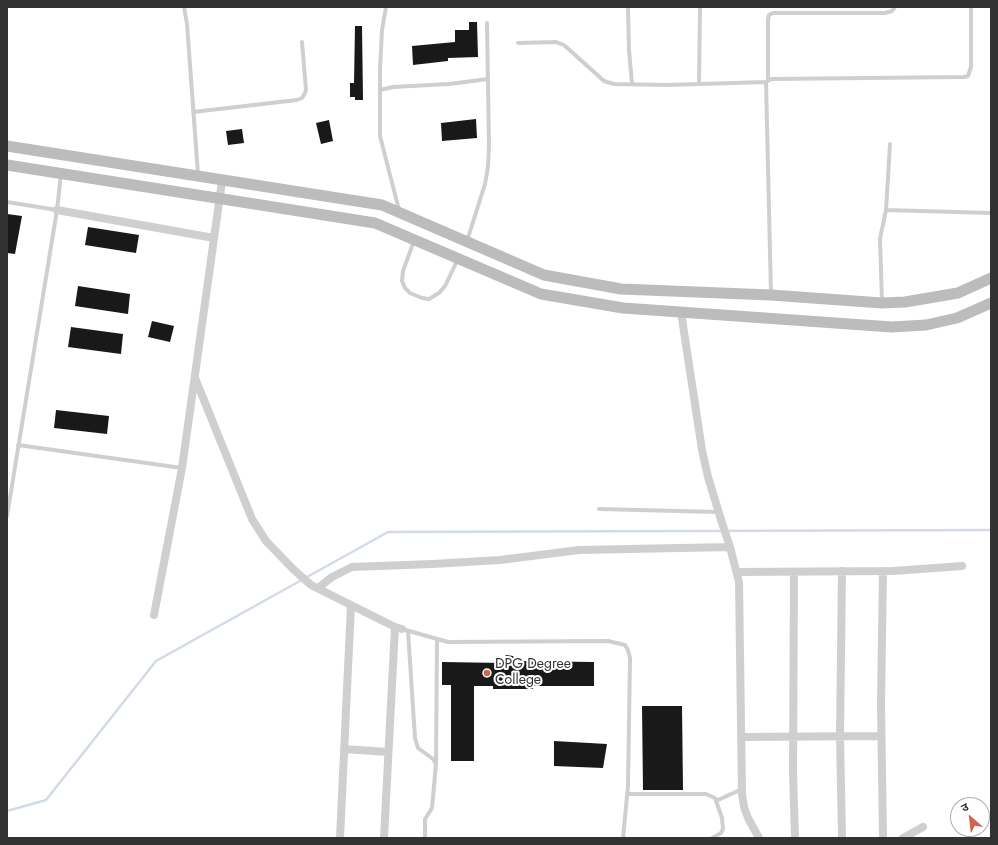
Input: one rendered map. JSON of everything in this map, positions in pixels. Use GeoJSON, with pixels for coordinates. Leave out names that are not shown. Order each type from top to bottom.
{"type":"FeatureCollection","features":[{"type":"Feature","properties":{"kind":"main road"},"geometry":{"type":"LineString","coordinates":[[7,146],[382,205],[544,275],[621,289],[771,295],[882,303],[905,302],[958,293],[991,278]]}},
{"type":"Feature","properties":{"kind":"main road"},"geometry":{"type":"LineString","coordinates":[[7,165],[375,223],[541,294],[623,308],[892,327],[926,325],[957,318],[991,303]]}},
{"type":"Feature","properties":{"kind":"main road"},"geometry":{"type":"LineString","coordinates":[[485,270],[492,252]]}},
{"type":"Feature","properties":{"kind":"street"},"geometry":{"type":"LineString","coordinates":[[154,615],[182,468],[222,180]]}},
{"type":"Feature","properties":{"kind":"street"},"geometry":{"type":"LineString","coordinates":[[57,210],[214,238]]}},
{"type":"Feature","properties":{"kind":"street"},"geometry":{"type":"LineString","coordinates":[[681,312],[702,450],[708,478],[730,547],[739,582],[742,789],[744,807],[759,838]]}},
{"type":"Feature","properties":{"kind":"street"},"geometry":{"type":"LineString","coordinates":[[194,378],[252,519],[266,541],[292,569],[314,587],[402,629],[388,752],[384,838]]}},
{"type":"Feature","properties":{"kind":"street"},"geometry":{"type":"LineString","coordinates":[[314,587],[352,566],[432,564],[500,560],[579,550],[730,547]]}},
{"type":"Feature","properties":{"kind":"street"},"geometry":{"type":"LineString","coordinates":[[737,572],[883,571],[962,566]]}},
{"type":"Feature","properties":{"kind":"street"},"geometry":{"type":"LineString","coordinates":[[842,571],[840,736],[842,838]]}},
{"type":"Feature","properties":{"kind":"street"},"geometry":{"type":"LineString","coordinates":[[882,838],[881,736],[883,571]]}},
{"type":"Feature","properties":{"kind":"street"},"geometry":{"type":"LineString","coordinates":[[794,572],[793,772],[795,838]]}},
{"type":"Feature","properties":{"kind":"street"},"geometry":{"type":"LineString","coordinates":[[340,838],[351,605]]}},
{"type":"Feature","properties":{"kind":"street"},"geometry":{"type":"LineString","coordinates":[[741,737],[881,736]]}},
{"type":"Feature","properties":{"kind":"street"},"geometry":{"type":"LineString","coordinates":[[344,749],[388,752]]}},
{"type":"Feature","properties":{"kind":"street"},"geometry":{"type":"LineString","coordinates":[[903,838],[923,827]]}},
{"type":"Feature","properties":{"kind":"lane"},"geometry":{"type":"LineString","coordinates":[[184,7],[187,24],[198,177]]}},
{"type":"Feature","properties":{"kind":"lane"},"geometry":{"type":"LineString","coordinates":[[386,7],[382,30],[380,69],[380,131],[382,145],[400,213]]}},
{"type":"Feature","properties":{"kind":"lane"},"geometry":{"type":"LineString","coordinates":[[628,7],[629,50],[632,84]]}},
{"type":"Feature","properties":{"kind":"lane"},"geometry":{"type":"LineString","coordinates":[[699,84],[700,7]]}},
{"type":"Feature","properties":{"kind":"lane"},"geometry":{"type":"LineString","coordinates":[[771,295],[767,82],[768,20],[770,15],[773,13],[885,13],[892,11],[895,7]]}},
{"type":"Feature","properties":{"kind":"lane"},"geometry":{"type":"LineString","coordinates":[[518,43],[556,42],[564,45],[604,80],[614,84],[667,86],[767,82],[771,79],[964,77],[968,76],[972,67],[970,7]]}},
{"type":"Feature","properties":{"kind":"lane"},"geometry":{"type":"LineString","coordinates":[[466,241],[485,184],[488,167],[487,23]]}},
{"type":"Feature","properties":{"kind":"lane"},"geometry":{"type":"LineString","coordinates":[[194,112],[297,100],[302,98],[306,93],[302,42]]}},
{"type":"Feature","properties":{"kind":"lane"},"geometry":{"type":"LineString","coordinates":[[380,90],[393,87],[449,84],[488,78]]}},
{"type":"Feature","properties":{"kind":"lane"},"geometry":{"type":"LineString","coordinates":[[882,303],[879,244],[886,210],[890,144]]}},
{"type":"Feature","properties":{"kind":"lane"},"geometry":{"type":"LineString","coordinates":[[7,516],[57,210],[61,174]]}},
{"type":"Feature","properties":{"kind":"lane"},"geometry":{"type":"LineString","coordinates":[[7,202],[57,210]]}},
{"type":"Feature","properties":{"kind":"lane"},"geometry":{"type":"LineString","coordinates":[[886,210],[991,213]]}},
{"type":"Feature","properties":{"kind":"lane"},"geometry":{"type":"LineString","coordinates":[[415,240],[403,270],[402,281],[410,293],[429,299],[439,293],[445,286],[458,259]]}},
{"type":"Feature","properties":{"kind":"lane"},"geometry":{"type":"LineString","coordinates":[[18,445],[182,468]]}},
{"type":"Feature","properties":{"kind":"lane"},"geometry":{"type":"LineString","coordinates":[[599,509],[718,512]]}},
{"type":"Feature","properties":{"kind":"lane"},"geometry":{"type":"LineString","coordinates":[[436,764],[433,759],[418,748],[415,738],[402,629],[448,642],[608,641],[625,645],[630,658],[628,794],[623,838]]}},
{"type":"Feature","properties":{"kind":"lane"},"geometry":{"type":"LineString","coordinates":[[425,838],[425,819],[432,808],[436,764],[437,640]]}},
{"type":"Feature","properties":{"kind":"lane"},"geometry":{"type":"LineString","coordinates":[[716,801],[742,789]]}},
{"type":"Feature","properties":{"kind":"lane"},"geometry":{"type":"LineString","coordinates":[[628,794],[706,794],[715,798],[722,818],[723,829],[721,833],[712,838]]}},
{"type":"Feature","properties":{"kind":"building"},"geometry":{"type":"Polygon","coordinates":[[[469,22],[477,22],[478,57],[448,58],[448,61],[413,65],[412,46],[455,42],[455,30],[469,30],[469,22]]]}},
{"type":"Feature","properties":{"kind":"building"},"geometry":{"type":"Polygon","coordinates":[[[355,26],[362,26],[363,100],[355,100],[355,97],[350,97],[350,83],[354,83],[355,26]]]}},
{"type":"Feature","properties":{"kind":"building"},"geometry":{"type":"Polygon","coordinates":[[[476,119],[477,138],[442,141],[441,123],[476,119]]]}},
{"type":"Feature","properties":{"kind":"building"},"geometry":{"type":"Polygon","coordinates":[[[329,120],[333,141],[321,144],[316,123],[329,120]]]}},
{"type":"Feature","properties":{"kind":"building"},"geometry":{"type":"Polygon","coordinates":[[[242,129],[244,143],[228,145],[226,131],[242,129]]]}},
{"type":"Feature","properties":{"kind":"building"},"geometry":{"type":"Polygon","coordinates":[[[7,214],[22,216],[15,254],[7,253],[7,214]]]}},
{"type":"Feature","properties":{"kind":"building"},"geometry":{"type":"Polygon","coordinates":[[[88,227],[139,235],[136,253],[85,245],[88,227]]]}},
{"type":"Feature","properties":{"kind":"building"},"geometry":{"type":"Polygon","coordinates":[[[78,286],[130,294],[128,314],[75,306],[78,286]]]}},
{"type":"Feature","properties":{"kind":"building"},"geometry":{"type":"Polygon","coordinates":[[[152,321],[174,326],[170,342],[148,337],[152,321]]]}},
{"type":"Feature","properties":{"kind":"building"},"geometry":{"type":"Polygon","coordinates":[[[71,327],[123,334],[121,354],[68,347],[71,327]]]}},
{"type":"Feature","properties":{"kind":"building"},"geometry":{"type":"Polygon","coordinates":[[[56,410],[109,416],[107,434],[54,428],[56,410]]]}},
{"type":"Feature","properties":{"kind":"building"},"geometry":{"type":"Polygon","coordinates":[[[506,655],[513,656],[516,661],[594,662],[594,686],[533,686],[533,689],[493,689],[493,686],[474,686],[474,761],[451,761],[451,685],[442,685],[442,662],[504,663],[504,658],[506,655]]]}},
{"type":"Feature","properties":{"kind":"building"},"geometry":{"type":"Polygon","coordinates":[[[642,706],[682,706],[683,790],[643,790],[642,706]]]}},
{"type":"Feature","properties":{"kind":"building"},"geometry":{"type":"Polygon","coordinates":[[[554,741],[607,744],[603,768],[554,766],[554,741]]]}},
{"type":"Feature","properties":{"kind":"waterway"},"geometry":{"type":"LineString","coordinates":[[7,811],[46,800],[156,661],[388,532],[991,530]]}},
{"type":"Feature","properties":{"kind":"place","name":"DPG Degree College"},"geometry":{"type":"Point","coordinates":[487,673]}}]}
